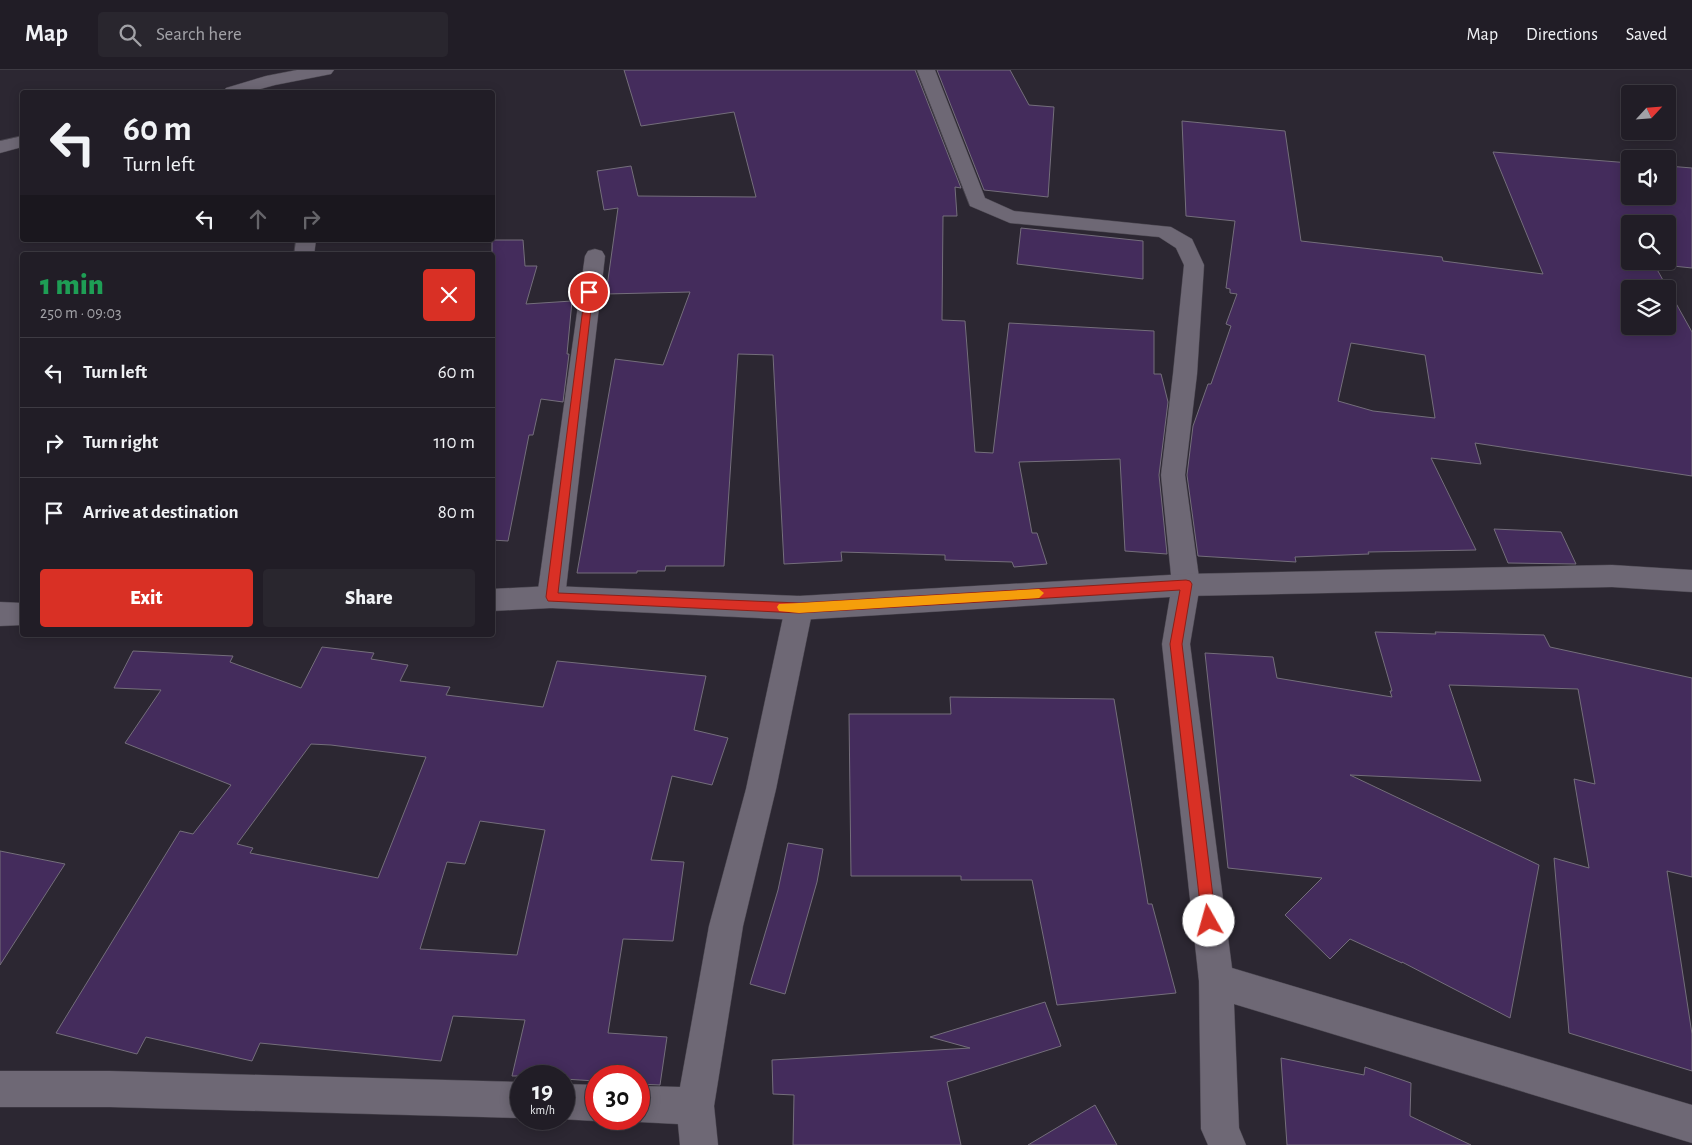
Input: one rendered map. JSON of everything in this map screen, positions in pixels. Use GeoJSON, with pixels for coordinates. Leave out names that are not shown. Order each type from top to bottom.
{"type":"FeatureCollection","features":[{"type":"Feature","properties":{"kind":"street"},"geometry":{"type":"LineString","coordinates":[[240,90],[325,70]]}},
{"type":"Feature","properties":{"kind":"street"},"geometry":{"type":"LineString","coordinates":[[926,70],[977,202],[1010,217],[1164,231],[1185,244],[1194,265],[1185,374],[1173,475],[1186,584],[1176,644],[1216,981],[1220,1129],[1227,1145]]}},
{"type":"Feature","properties":{"kind":"street"},"geometry":{"type":"LineString","coordinates":[[0,147],[20,142]]}},
{"type":"Feature","properties":{"kind":"street"},"geometry":{"type":"LineString","coordinates":[[552,597],[595,256]]}},
{"type":"Feature","properties":{"kind":"street"},"geometry":{"type":"LineString","coordinates":[[495,600],[552,597],[799,608],[1186,584],[1612,576],[1692,582]]}},
{"type":"Feature","properties":{"kind":"street"},"geometry":{"type":"LineString","coordinates":[[699,1145],[695,1106],[726,926],[761,789],[799,608]]}},
{"type":"Feature","properties":{"kind":"street"},"geometry":{"type":"LineString","coordinates":[[0,614],[20,614]]}},
{"type":"Feature","properties":{"kind":"street"},"geometry":{"type":"LineString","coordinates":[[1216,981],[1692,1124]]}},
{"type":"Feature","properties":{"kind":"street"},"geometry":{"type":"LineString","coordinates":[[0,1089],[110,1089],[510,1100]]}},
{"type":"Feature","properties":{"kind":"street"},"geometry":{"type":"LineString","coordinates":[[650,1104],[695,1106]]}},
{"type":"Feature","properties":{"kind":"building"},"geometry":{"type":"Polygon","coordinates":[[[624,70],[915,70],[961,188],[955,187],[957,216],[943,216],[942,320],[965,321],[975,452],[993,453],[1009,323],[1154,331],[1154,374],[1161,374],[1168,402],[1159,475],[1167,554],[1125,551],[1120,459],[1019,462],[1032,533],[1037,533],[1047,564],[1014,567],[1012,562],[945,560],[945,555],[841,552],[842,561],[784,564],[773,355],[738,354],[724,566],[666,566],[665,571],[637,571],[637,573],[577,573],[615,359],[663,365],[690,292],[606,294],[618,208],[604,210],[597,171],[631,166],[638,196],[756,197],[734,112],[641,126],[624,70]]]}},
{"type":"Feature","properties":{"kind":"building"},"geometry":{"type":"Polygon","coordinates":[[[937,70],[1010,70],[1029,105],[1054,107],[1048,197],[984,190],[937,70]]]}},
{"type":"Feature","properties":{"kind":"building"},"geometry":{"type":"Polygon","coordinates":[[[1182,121],[1285,131],[1301,241],[1442,257],[1443,261],[1543,274],[1493,152],[1621,162],[1621,205],[1676,205],[1676,167],[1692,168],[1692,268],[1676,266],[1676,215],[1621,215],[1621,270],[1657,270],[1663,280],[1621,280],[1621,335],[1676,335],[1676,303],[1692,332],[1692,476],[1475,443],[1481,464],[1431,458],[1476,550],[1368,552],[1369,554],[1295,557],[1296,562],[1198,556],[1187,475],[1193,426],[1208,384],[1211,384],[1231,326],[1226,324],[1237,294],[1230,293],[1230,289],[1226,288],[1235,221],[1186,216],[1182,121]],[[1351,343],[1338,401],[1373,411],[1435,418],[1425,355],[1351,343]]]}},
{"type":"Feature","properties":{"kind":"building"},"geometry":{"type":"Polygon","coordinates":[[[1021,228],[1143,241],[1143,279],[1017,264],[1021,228]]]}},
{"type":"Feature","properties":{"kind":"building"},"geometry":{"type":"Polygon","coordinates":[[[495,240],[523,240],[525,266],[537,266],[526,304],[572,301],[567,354],[569,354],[563,402],[541,399],[533,435],[529,435],[508,541],[495,540],[495,252],[492,252],[492,242],[495,242],[495,240]]]}},
{"type":"Feature","properties":{"kind":"building"},"geometry":{"type":"Polygon","coordinates":[[[1494,529],[1561,532],[1576,564],[1508,563],[1494,529]]]}},
{"type":"Feature","properties":{"kind":"building"},"geometry":{"type":"Polygon","coordinates":[[[1375,632],[1544,635],[1550,647],[1692,678],[1692,877],[1667,871],[1692,1034],[1692,1071],[1569,1033],[1554,858],[1589,868],[1574,779],[1595,784],[1578,689],[1449,685],[1481,781],[1350,775],[1539,865],[1510,1018],[1402,962],[1350,939],[1330,959],[1285,915],[1322,878],[1228,868],[1205,653],[1273,657],[1277,678],[1392,697],[1390,691],[1392,691],[1375,632]]]}},
{"type":"Feature","properties":{"kind":"building"},"geometry":{"type":"Polygon","coordinates":[[[322,647],[374,653],[371,659],[408,665],[400,681],[450,687],[446,695],[543,707],[557,661],[706,676],[694,730],[728,738],[712,785],[672,776],[651,860],[684,862],[673,941],[623,939],[608,1033],[667,1037],[660,1085],[650,1085],[650,1065],[585,1065],[585,1080],[575,1080],[575,1065],[515,1065],[525,1020],[453,1016],[441,1061],[260,1043],[252,1061],[146,1037],[137,1054],[56,1033],[180,831],[193,834],[231,785],[125,743],[161,690],[114,688],[133,651],[233,656],[230,662],[301,688],[322,647]],[[311,744],[237,844],[253,848],[250,853],[378,878],[426,757],[311,744]],[[480,821],[465,864],[447,862],[420,949],[517,955],[545,830],[480,821]]]}},
{"type":"Feature","properties":{"kind":"building"},"geometry":{"type":"Polygon","coordinates":[[[950,697],[1114,699],[1148,904],[1152,904],[1176,993],[1057,1005],[1032,880],[961,880],[961,876],[851,876],[849,714],[951,714],[950,697]]]}},
{"type":"Feature","properties":{"kind":"building"},"geometry":{"type":"Polygon","coordinates":[[[788,843],[823,849],[817,882],[785,994],[750,984],[778,890],[788,843]]]}},
{"type":"Feature","properties":{"kind":"building"},"geometry":{"type":"Polygon","coordinates":[[[0,851],[65,864],[0,965],[0,851]]]}},
{"type":"Feature","properties":{"kind":"building"},"geometry":{"type":"Polygon","coordinates":[[[1045,1002],[1061,1046],[947,1082],[961,1145],[793,1145],[794,1095],[773,1094],[772,1060],[970,1048],[930,1037],[1045,1002]]]}},
{"type":"Feature","properties":{"kind":"building"},"geometry":{"type":"Polygon","coordinates":[[[1281,1058],[1364,1075],[1365,1067],[1411,1083],[1410,1116],[1471,1145],[1287,1145],[1281,1058]]]}},
{"type":"Feature","properties":{"kind":"building"},"geometry":{"type":"Polygon","coordinates":[[[1095,1105],[1117,1145],[1028,1145],[1095,1105]]]}},
{"type":"Feature","properties":{"kind":"slow traffic"},"geometry":{"type":"LineString","coordinates":[[783,607],[799,608],[1039,593]]}},
{"type":"Feature","properties":{"kind":"route"},"geometry":{"type":"LineString","coordinates":[[589,292],[552,597],[799,608],[1186,584],[1176,644],[1209,921]]}}]}
